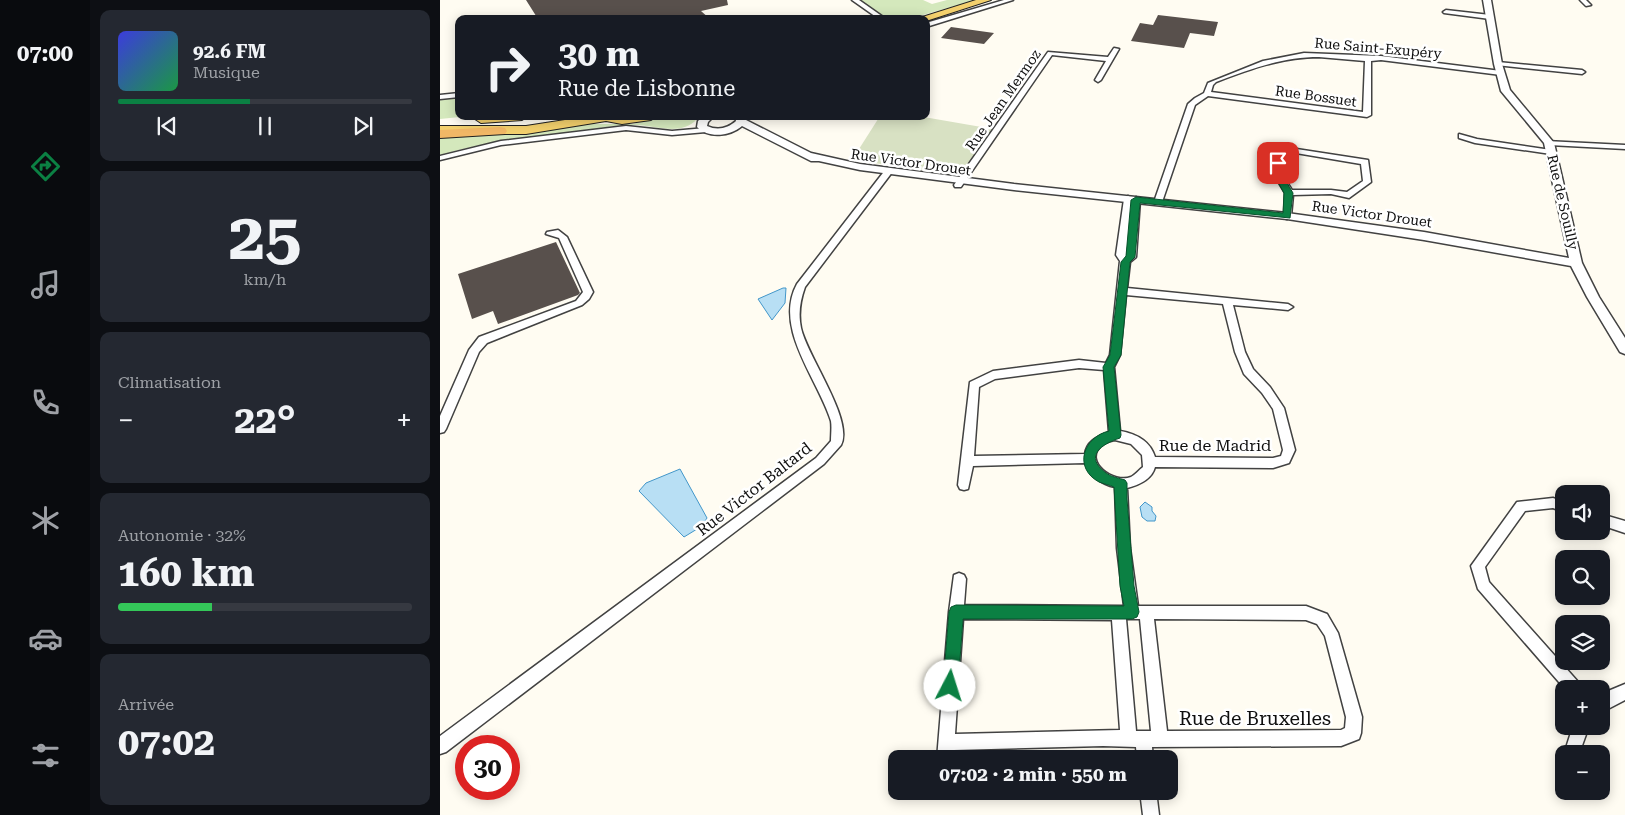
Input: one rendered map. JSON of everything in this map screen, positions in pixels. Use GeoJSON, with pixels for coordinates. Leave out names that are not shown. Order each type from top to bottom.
{"type":"FeatureCollection","features":[{"type":"Feature","properties":{"kind":"highway"},"geometry":{"type":"LineString","coordinates":[[440,134],[500,131]]}},
{"type":"Feature","properties":{"kind":"main road"},"geometry":{"type":"LineString","coordinates":[[930,17],[986,0]]}},
{"type":"Feature","properties":{"kind":"main road"},"geometry":{"type":"LineString","coordinates":[[440,122],[465,120]]}},
{"type":"Feature","properties":{"kind":"main road"},"geometry":{"type":"LineString","coordinates":[[440,130],[500,131],[543,129],[586,120]]}},
{"type":"Feature","properties":{"kind":"street"},"geometry":{"type":"LineString","coordinates":[[849,0],[870,15]]}},
{"type":"Feature","properties":{"kind":"street"},"geometry":{"type":"LineString","coordinates":[[855,0],[877,15]]}},
{"type":"Feature","properties":{"kind":"street"},"geometry":{"type":"LineString","coordinates":[[930,24],[1010,0]]}},
{"type":"Feature","properties":{"kind":"street","name":"Rue de Souilly"},"geometry":{"type":"LineString","coordinates":[[1487,0],[1499,68],[1506,91],[1550,147],[1576,262],[1593,298],[1620,336],[1625,349]]}},
{"type":"Feature","properties":{"kind":"street"},"geometry":{"type":"LineString","coordinates":[[1446,12],[1490,17]]}},
{"type":"Feature","properties":{"kind":"street"},"geometry":{"type":"LineString","coordinates":[[1098,80],[1116,49]]}},
{"type":"Feature","properties":{"kind":"street","name":"Rue Jean Mermoz"},"geometry":{"type":"LineString","coordinates":[[960,182],[1050,53],[1110,59]]}},
{"type":"Feature","properties":{"kind":"street","name":"Rue Saint-Exupéry"},"geometry":{"type":"LineString","coordinates":[[1158,202],[1192,104],[1207,94],[1210,84],[1214,81],[1267,60],[1321,54],[1368,60],[1381,58],[1499,68],[1580,69],[1586,80]]}},
{"type":"Feature","properties":{"kind":"street","name":"Rue Bossuet"},"geometry":{"type":"LineString","coordinates":[[1207,94],[1367,115],[1368,60]]}},
{"type":"Feature","properties":{"kind":"street"},"geometry":{"type":"LineString","coordinates":[[440,98],[455,96]]}},
{"type":"Feature","properties":{"kind":"street","name":"Rue Victor Drouet"},"geometry":{"type":"LineString","coordinates":[[732,128],[739,120]]}},
{"type":"Feature","properties":{"kind":"street","name":"Rue Victor Drouet"},"geometry":{"type":"LineString","coordinates":[[743,120],[757,131],[806,155],[836,167],[994,188],[1014,187],[1287,216],[1424,236],[1576,262]]}},
{"type":"Feature","properties":{"kind":"street"},"geometry":{"type":"LineString","coordinates":[[440,158],[501,144],[626,128],[681,132],[705,121]]}},
{"type":"Feature","properties":{"kind":"street","name":"Rue Victor Drouet"},"geometry":{"type":"LineString","coordinates":[[705,121],[718,131],[732,128],[757,131]]}},
{"type":"Feature","properties":{"kind":"street"},"geometry":{"type":"LineString","coordinates":[[1462,136],[1475,141],[1550,147],[1625,147]]}},
{"type":"Feature","properties":{"kind":"street"},"geometry":{"type":"LineString","coordinates":[[1287,216],[1289,193],[1277,173],[1278,153],[1290,150],[1366,162],[1367,182],[1349,194],[1331,192],[1289,193]]}},
{"type":"Feature","properties":{"kind":"street","name":"Rue Victor Baltard"},"geometry":{"type":"LineString","coordinates":[[440,746],[820,461],[837,442],[837,423],[796,329],[794,304],[800,286],[887,173]]}},
{"type":"Feature","properties":{"kind":"street"},"geometry":{"type":"LineString","coordinates":[[1116,435],[1109,367],[1115,355],[1125,262],[1131,257],[1132,199]]}},
{"type":"Feature","properties":{"kind":"street"},"geometry":{"type":"LineString","coordinates":[[440,429],[474,350],[483,340],[579,303],[586,297],[588,292],[563,237],[558,233],[550,234]]}},
{"type":"Feature","properties":{"kind":"street"},"geometry":{"type":"LineString","coordinates":[[1121,291],[1288,307]]}},
{"type":"Feature","properties":{"kind":"street","name":"Rue de Madrid"},"geometry":{"type":"LineString","coordinates":[[1150,462],[1274,462],[1285,460],[1289,450],[1278,408],[1266,390],[1248,371],[1240,352],[1227,301]]}},
{"type":"Feature","properties":{"kind":"street"},"geometry":{"type":"LineString","coordinates":[[964,485],[974,385],[993,376],[1079,364],[1109,367]]}},
{"type":"Feature","properties":{"kind":"street"},"geometry":{"type":"LineString","coordinates":[[1116,435],[1133,438],[1140,442],[1146,448],[1150,462],[1144,475],[1130,483],[1121,483],[1102,478],[1091,466],[1089,458],[1094,444],[1107,436],[1116,435]]}},
{"type":"Feature","properties":{"kind":"street"},"geometry":{"type":"LineString","coordinates":[[968,460],[1067,460],[1089,458]]}},
{"type":"Feature","properties":{"kind":"street"},"geometry":{"type":"LineString","coordinates":[[946,742],[1098,738],[1160,739],[1127,586],[1120,499],[1121,483]]}},
{"type":"Feature","properties":{"kind":"street"},"geometry":{"type":"LineString","coordinates":[[1555,504],[1522,506],[1478,566],[1483,585],[1567,680]]}},
{"type":"Feature","properties":{"kind":"street"},"geometry":{"type":"LineString","coordinates":[[1610,522],[1625,527]]}},
{"type":"Feature","properties":{"kind":"street"},"geometry":{"type":"LineString","coordinates":[[946,750],[958,579]]}},
{"type":"Feature","properties":{"kind":"street"},"geometry":{"type":"LineString","coordinates":[[956,612],[1132,613]]}},
{"type":"Feature","properties":{"kind":"street"},"geometry":{"type":"LineString","coordinates":[[1132,613],[1136,739],[1141,750]]}},
{"type":"Feature","properties":{"kind":"street","name":"Rue de Bruxelles"},"geometry":{"type":"LineString","coordinates":[[1132,613],[1306,613],[1322,619],[1331,633],[1354,717],[1353,732],[1341,738],[1160,739]]}},
{"type":"Feature","properties":{"kind":"street"},"geometry":{"type":"LineString","coordinates":[[1610,700],[1625,692]]}},
{"type":"Feature","properties":{"kind":"street"},"geometry":{"type":"LineString","coordinates":[[1149,800],[1150,815]]}},
{"type":"Feature","properties":{"kind":"green space"},"geometry":{"type":"Polygon","coordinates":[[[856,0],[923,0],[932,4],[947,0],[976,0],[923,15],[878,15],[856,0]]]}},
{"type":"Feature","properties":{"kind":"green space"},"geometry":{"type":"Polygon","coordinates":[[[455,98],[455,118],[440,119],[440,100],[455,98]]]}},
{"type":"Feature","properties":{"kind":"green space"},"geometry":{"type":"Polygon","coordinates":[[[930,118],[993,129],[961,175],[852,160],[877,120],[930,120],[930,118]]]}},
{"type":"Feature","properties":{"kind":"green space"},"geometry":{"type":"Polygon","coordinates":[[[648,120],[696,120],[683,128],[676,129],[643,125],[608,127],[502,141],[440,155],[440,135],[537,132],[591,124],[633,124],[648,120]]]}},
{"type":"Feature","properties":{"kind":"water"},"geometry":{"type":"Polygon","coordinates":[[[786,288],[785,303],[772,320],[758,299],[786,288]]]}},
{"type":"Feature","properties":{"kind":"water"},"geometry":{"type":"Polygon","coordinates":[[[680,469],[707,518],[702,526],[684,537],[639,491],[646,483],[680,469]]]}},
{"type":"Feature","properties":{"kind":"water"},"geometry":{"type":"Polygon","coordinates":[[[1145,502],[1152,507],[1152,511],[1156,516],[1155,521],[1147,521],[1142,517],[1140,507],[1145,502]]]}},
{"type":"Feature","properties":{"kind":"building"},"geometry":{"type":"Polygon","coordinates":[[[526,0],[727,0],[728,5],[701,11],[706,15],[535,15],[526,0]]]}},
{"type":"Feature","properties":{"kind":"building"},"geometry":{"type":"Polygon","coordinates":[[[1158,15],[1218,22],[1214,36],[1190,33],[1184,48],[1131,41],[1140,23],[1153,25],[1158,15]]]}},
{"type":"Feature","properties":{"kind":"building"},"geometry":{"type":"Polygon","coordinates":[[[951,27],[994,33],[984,44],[941,38],[951,27]]]}},
{"type":"Feature","properties":{"kind":"building"},"geometry":{"type":"Polygon","coordinates":[[[556,242],[580,293],[578,295],[498,324],[493,311],[472,319],[458,274],[556,242]]]}},
{"type":"Feature","properties":{"kind":"route"},"geometry":{"type":"LineString","coordinates":[[950,686],[956,612],[1132,612],[1127,586],[1120,499],[1121,483],[1111,482],[1102,478],[1091,466],[1089,458],[1094,444],[1107,436],[1116,435],[1109,367],[1115,355],[1125,262],[1131,257],[1136,200],[1287,216],[1289,193],[1277,173],[1278,163]]}}]}
